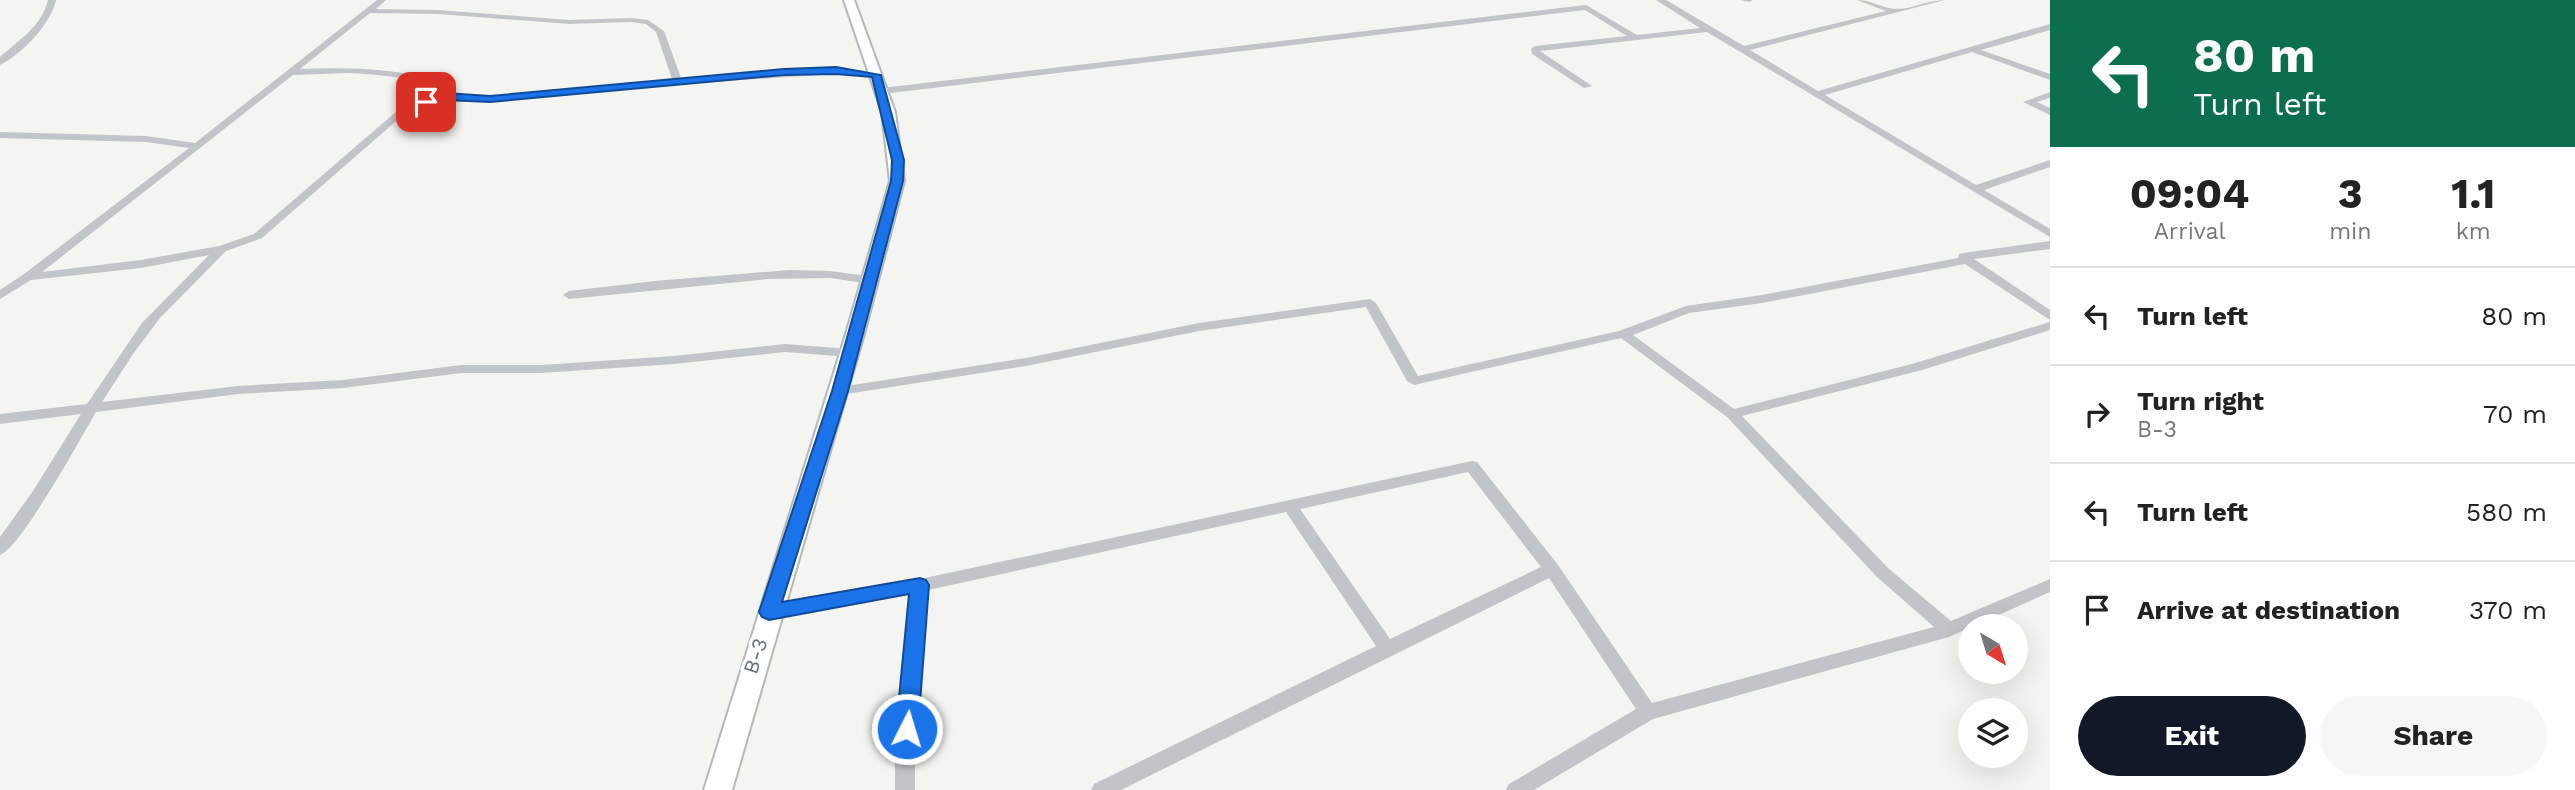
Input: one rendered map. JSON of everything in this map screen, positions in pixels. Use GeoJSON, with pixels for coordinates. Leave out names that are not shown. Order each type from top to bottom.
{"type":"FeatureCollection","features":[{"type":"Feature","properties":{"kind":"main road","name":"B-3"},"geometry":{"type":"LineString","coordinates":[[718,790],[769,612],[840,391],[897,181],[898,160],[879,83],[849,0]]}},
{"type":"Feature","properties":{"kind":"street"},"geometry":{"type":"LineString","coordinates":[[0,62],[41,24],[51,10],[52,0]]}},
{"type":"Feature","properties":{"kind":"street"},"geometry":{"type":"LineString","coordinates":[[0,295],[29,277],[382,0]]}},
{"type":"Feature","properties":{"kind":"street"},"geometry":{"type":"LineString","coordinates":[[1661,0],[2050,234]]}},
{"type":"Feature","properties":{"kind":"street"},"geometry":{"type":"LineString","coordinates":[[1861,0],[1895,12]]}},
{"type":"Feature","properties":{"kind":"street"},"geometry":{"type":"LineString","coordinates":[[1744,49],[1941,0]]}},
{"type":"Feature","properties":{"kind":"street"},"geometry":{"type":"LineString","coordinates":[[29,277],[141,264],[222,249],[258,236],[407,107],[445,97],[490,99],[677,81],[823,71],[879,83],[1586,6],[1635,37]]}},
{"type":"Feature","properties":{"kind":"street"},"geometry":{"type":"LineString","coordinates":[[369,10],[569,22],[648,22],[660,31],[660,43],[669,53],[677,81]]}},
{"type":"Feature","properties":{"kind":"street"},"geometry":{"type":"LineString","coordinates":[[1818,94],[2050,27]]}},
{"type":"Feature","properties":{"kind":"street"},"geometry":{"type":"LineString","coordinates":[[1587,86],[1535,52],[1535,48],[1710,29]]}},
{"type":"Feature","properties":{"kind":"street"},"geometry":{"type":"LineString","coordinates":[[1973,50],[2050,77]]}},
{"type":"Feature","properties":{"kind":"street"},"geometry":{"type":"LineString","coordinates":[[293,72],[335,70],[418,77],[437,83],[445,97]]}},
{"type":"Feature","properties":{"kind":"street"},"geometry":{"type":"LineString","coordinates":[[2050,95],[2028,102],[2050,112]]}},
{"type":"Feature","properties":{"kind":"street"},"geometry":{"type":"LineString","coordinates":[[0,135],[146,138],[195,146]]}},
{"type":"Feature","properties":{"kind":"street"},"geometry":{"type":"LineString","coordinates":[[1976,189],[2050,163]]}},
{"type":"Feature","properties":{"kind":"street"},"geometry":{"type":"LineString","coordinates":[[1965,260],[1963,257],[2050,245]]}},
{"type":"Feature","properties":{"kind":"street"},"geometry":{"type":"LineString","coordinates":[[0,549],[61,463],[92,409],[148,326],[222,249]]}},
{"type":"Feature","properties":{"kind":"street"},"geometry":{"type":"LineString","coordinates":[[840,391],[1027,362],[1199,327],[1370,303],[1414,381],[1623,334],[1686,310],[1762,299],[1965,260],[2050,316]]}},
{"type":"Feature","properties":{"kind":"street"},"geometry":{"type":"LineString","coordinates":[[569,295],[641,284],[730,277],[835,273],[871,280]]}},
{"type":"Feature","properties":{"kind":"street"},"geometry":{"type":"LineString","coordinates":[[1732,414],[1917,367],[2050,326]]}},
{"type":"Feature","properties":{"kind":"street"},"geometry":{"type":"LineString","coordinates":[[1623,334],[1732,414],[1884,573],[1949,630]]}},
{"type":"Feature","properties":{"kind":"street"},"geometry":{"type":"LineString","coordinates":[[0,419],[238,390],[343,384],[461,369],[541,369],[674,360],[785,348],[850,353]]}},
{"type":"Feature","properties":{"kind":"street"},"geometry":{"type":"LineString","coordinates":[[769,612],[920,585],[1472,466],[1552,569],[1648,712]]}},
{"type":"Feature","properties":{"kind":"street"},"geometry":{"type":"LineString","coordinates":[[1291,507],[1387,649]]}},
{"type":"Feature","properties":{"kind":"street"},"geometry":{"type":"LineString","coordinates":[[1101,790],[1552,569]]}},
{"type":"Feature","properties":{"kind":"street"},"geometry":{"type":"LineString","coordinates":[[905,790],[905,753],[920,585]]}},
{"type":"Feature","properties":{"kind":"street"},"geometry":{"type":"LineString","coordinates":[[1516,790],[1648,712],[1949,630],[2050,585]]}},
{"type":"Feature","properties":{"kind":"route"},"geometry":{"type":"LineString","coordinates":[[426,102],[445,97],[490,99],[784,72],[836,71],[876,75],[898,160],[897,181],[840,391],[769,612],[920,585],[907,729]]}}]}
